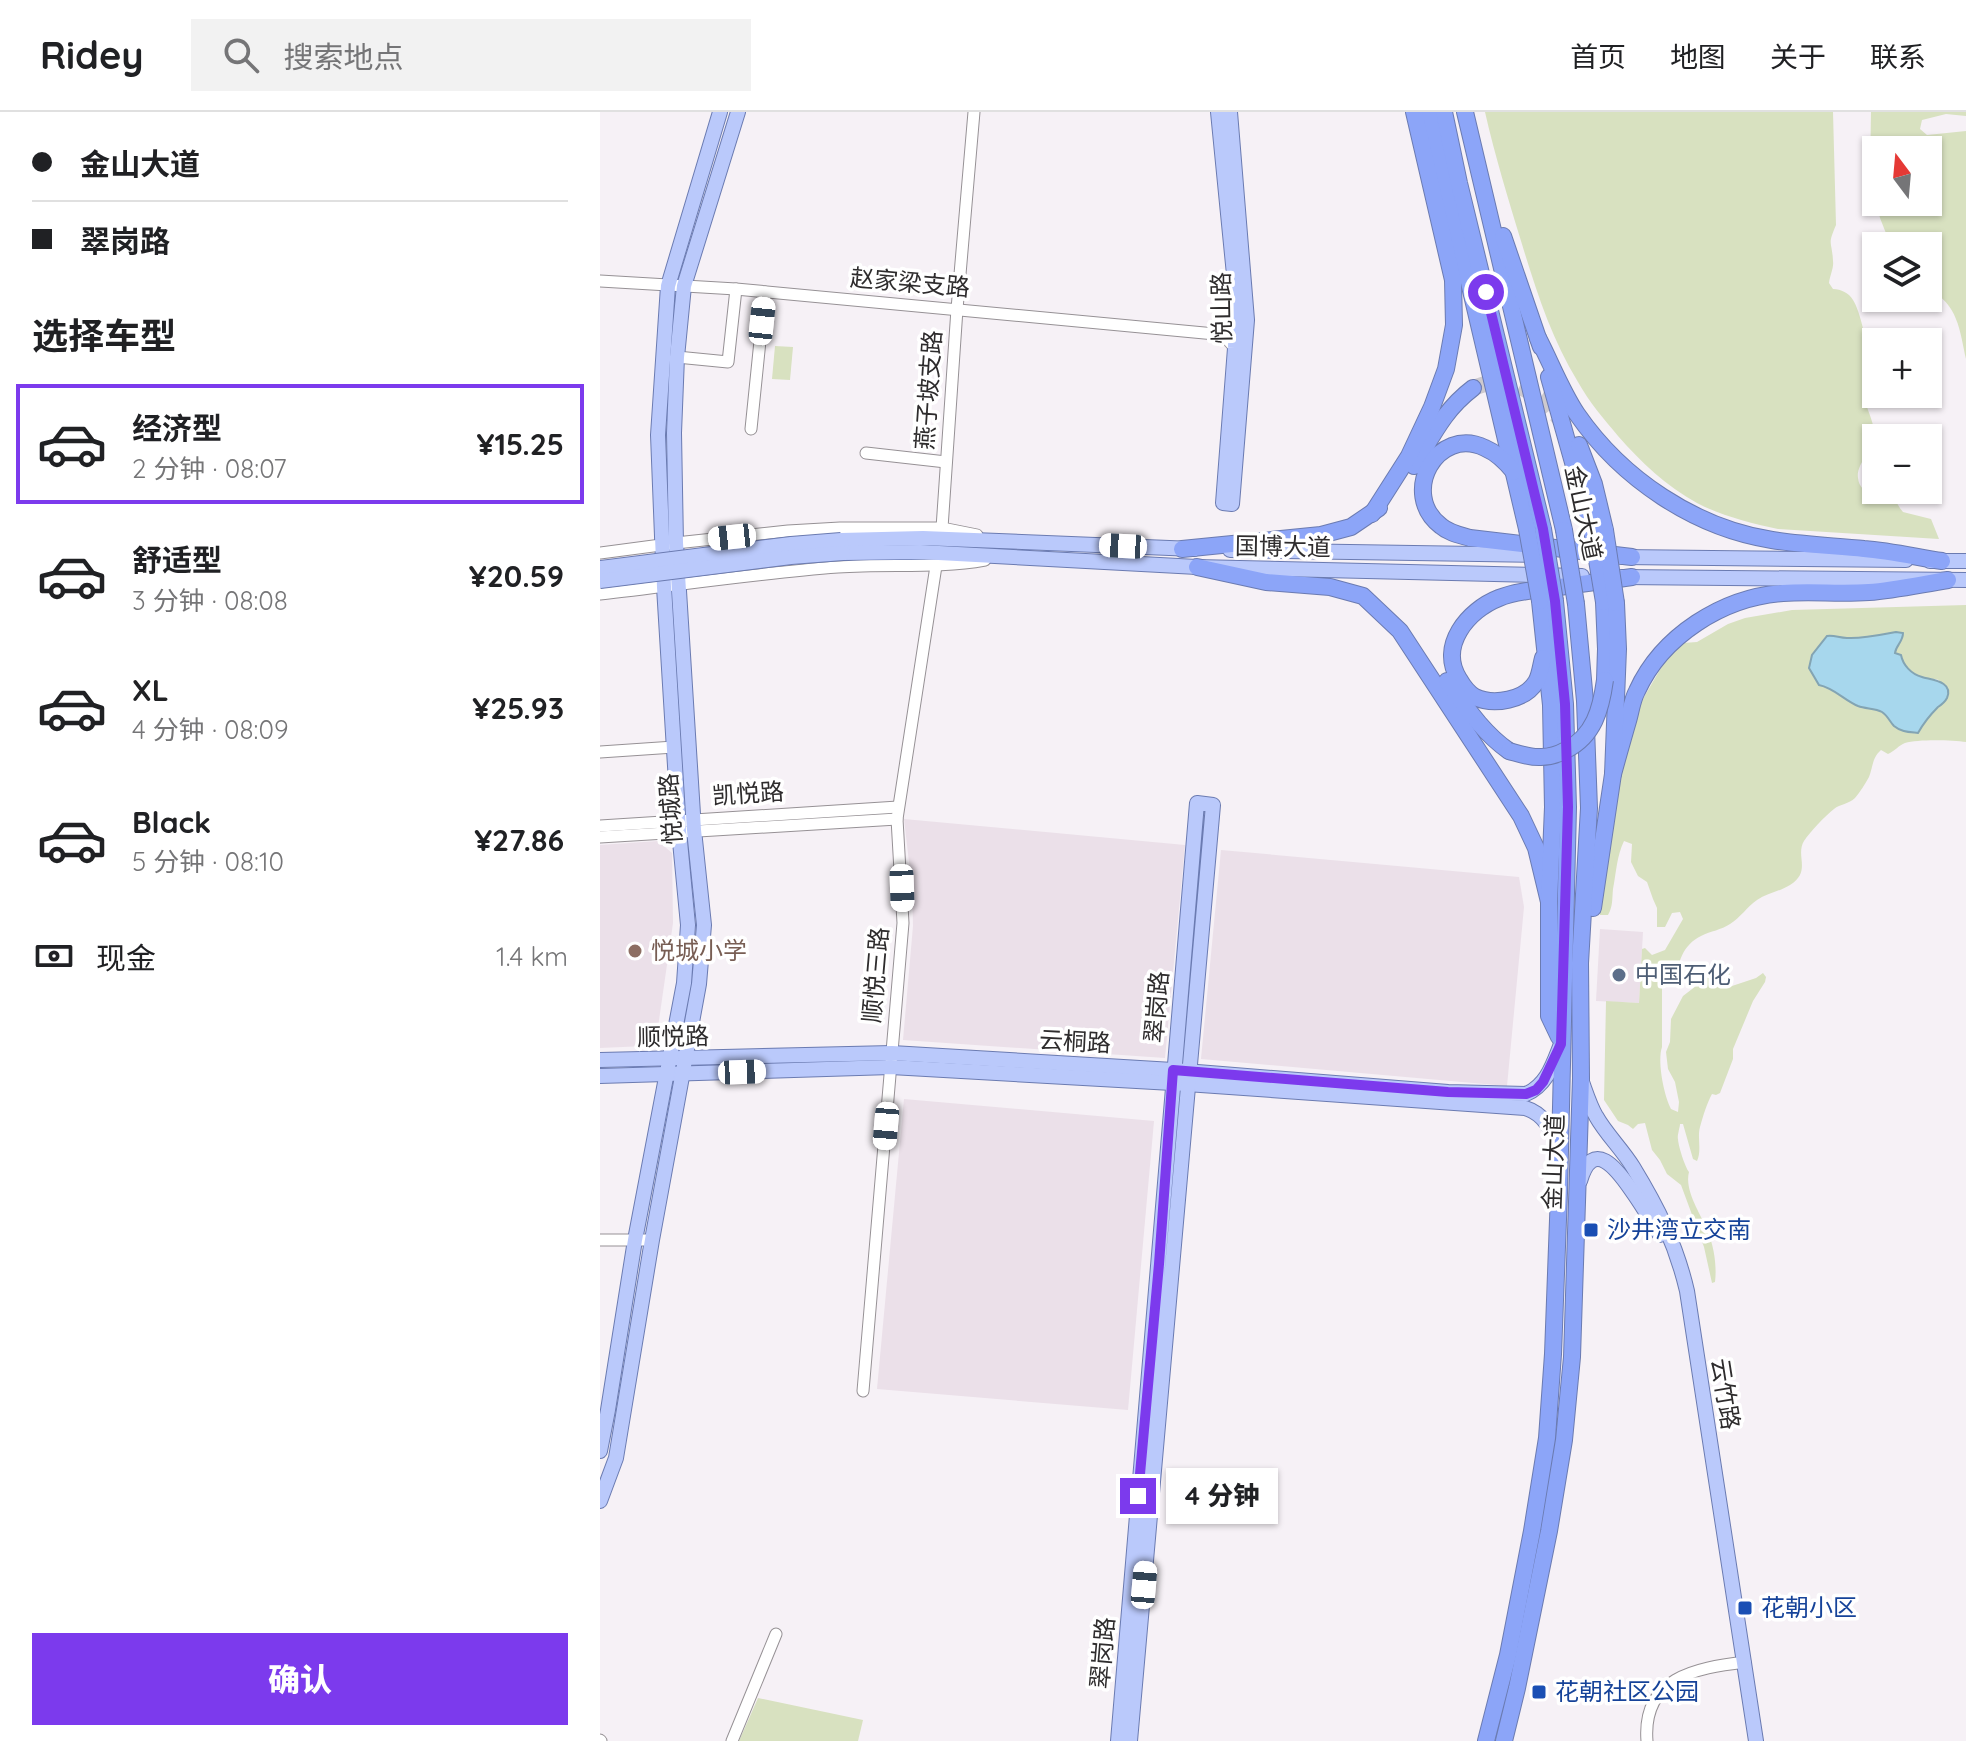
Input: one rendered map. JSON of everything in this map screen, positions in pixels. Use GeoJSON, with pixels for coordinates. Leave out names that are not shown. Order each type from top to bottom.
{"type":"FeatureCollection","features":[{"type":"Feature","properties":{"kind":"highway"},"geometry":{"type":"LineString","coordinates":[[1372,514],[1409,456],[1432,407],[1446,369],[1454,325],[1453,280],[1414,112]]}},
{"type":"Feature","properties":{"kind":"highway"},"geometry":{"type":"LineString","coordinates":[[1429,112],[1514,472],[1535,529],[1547,601],[1545,645],[1551,705],[1553,807],[1549,1016],[1561,1044]]}},
{"type":"Feature","properties":{"kind":"highway","name":"金山大道"},"geometry":{"type":"LineString","coordinates":[[1444,112],[1535,529]]}},
{"type":"Feature","properties":{"kind":"highway","name":"金山大道"},"geometry":{"type":"LineString","coordinates":[[1465,112],[1564,530],[1576,604],[1585,701],[1589,808],[1580,963],[1581,1078],[1572,1357],[1564,1440],[1549,1531],[1504,1741]]}},
{"type":"Feature","properties":{"kind":"highway"},"geometry":{"type":"LineString","coordinates":[[1481,178],[1517,274],[1598,530]]}},
{"type":"Feature","properties":{"kind":"highway"},"geometry":{"type":"LineString","coordinates":[[1538,338],[1577,413],[1606,449],[1638,481],[1677,506],[1720,527],[1771,540],[1869,549],[1942,561]]}},
{"type":"Feature","properties":{"kind":"highway"},"geometry":{"type":"LineString","coordinates":[[1182,549],[1321,535],[1351,527],[1393,495],[1443,417],[1456,401],[1473,388]]}},
{"type":"Feature","properties":{"kind":"highway"},"geometry":{"type":"LineString","coordinates":[[1514,472],[1502,458],[1487,448],[1458,443],[1444,450],[1430,463],[1423,479],[1422,496],[1429,514],[1441,527],[1470,538],[1632,557]]}},
{"type":"Feature","properties":{"kind":"highway"},"geometry":{"type":"LineString","coordinates":[[1579,445],[1594,484],[1598,530],[1618,649],[1613,774],[1581,988]]}},
{"type":"Feature","properties":{"kind":"highway"},"geometry":{"type":"LineString","coordinates":[[1197,567],[1266,582],[1330,587],[1363,596],[1387,609],[1406,625],[1480,726],[1494,740],[1509,751],[1543,758],[1575,746],[1596,720],[1605,680],[1610,602]]}},
{"type":"Feature","properties":{"kind":"highway"},"geometry":{"type":"LineString","coordinates":[[1545,645],[1536,682],[1525,693],[1511,700],[1492,701],[1476,697],[1464,687],[1455,673],[1452,658],[1455,638],[1465,621],[1480,607],[1523,591],[1632,577]]}},
{"type":"Feature","properties":{"kind":"highway"},"geometry":{"type":"LineString","coordinates":[[1613,774],[1636,692],[1652,665],[1668,647],[1704,618],[1727,606],[1780,593],[1869,592],[1948,580]]}},
{"type":"Feature","properties":{"kind":"highway"},"geometry":{"type":"LineString","coordinates":[[1363,596],[1400,631],[1521,816],[1536,848],[1549,902]]}},
{"type":"Feature","properties":{"kind":"highway","name":"金山大道"},"geometry":{"type":"LineString","coordinates":[[1486,1741],[1508,1655],[1532,1531],[1547,1438],[1553,1354],[1568,807],[1565,704],[1547,601]]}},
{"type":"Feature","properties":{"kind":"main road","name":"悦城路"},"geometry":{"type":"LineString","coordinates":[[600,1501],[616,1458],[611,1410],[635,1240],[684,983],[688,925],[686,826],[669,544],[658,435],[668,286],[720,112]]}},
{"type":"Feature","properties":{"kind":"main road","name":"悦城路"},"geometry":{"type":"LineString","coordinates":[[669,544],[677,357],[684,286],[738,112]]}},
{"type":"Feature","properties":{"kind":"main road","name":"悦山路"},"geometry":{"type":"LineString","coordinates":[[1218,112],[1236,295],[1227,503],[1247,320],[1230,112]]}},
{"type":"Feature","properties":{"kind":"main road","name":"国博大道"},"geometry":{"type":"LineString","coordinates":[[600,568],[791,544],[920,552],[1182,549],[1966,561]]}},
{"type":"Feature","properties":{"kind":"main road","name":"国博大道"},"geometry":{"type":"LineString","coordinates":[[600,581],[791,557],[842,546]]}},
{"type":"Feature","properties":{"kind":"main road","name":"国博大道"},"geometry":{"type":"LineString","coordinates":[[1003,549],[1197,567],[1632,577],[1966,580]]}},
{"type":"Feature","properties":{"kind":"main road","name":"悦城路"},"geometry":{"type":"LineString","coordinates":[[600,1451],[652,1240],[699,984],[704,925],[674,747],[672,586]]}},
{"type":"Feature","properties":{"kind":"main road","name":"翠岗路"},"geometry":{"type":"LineString","coordinates":[[1118,1741],[1159,1264],[1180,1077],[1213,805],[1197,803],[1180,1077],[1130,1741]]}},
{"type":"Feature","properties":{"kind":"main road","name":"云桐路"},"geometry":{"type":"LineString","coordinates":[[891,1060],[1526,1094],[1536,1090],[1543,1082],[1561,1044]]}},
{"type":"Feature","properties":{"kind":"main road","name":"顺悦路"},"geometry":{"type":"LineString","coordinates":[[600,1060],[684,1066],[891,1060]]}},
{"type":"Feature","properties":{"kind":"main road","name":"顺悦路"},"geometry":{"type":"LineString","coordinates":[[600,1076],[668,1066]]}},
{"type":"Feature","properties":{"kind":"main road","name":"云桐路"},"geometry":{"type":"LineString","coordinates":[[1180,1077],[1525,1108],[1535,1111],[1544,1119],[1560,1149]]}},
{"type":"Feature","properties":{"kind":"main road","name":"云竹路"},"geometry":{"type":"LineString","coordinates":[[1581,1078],[1595,1115],[1631,1164],[1672,1239],[1681,1264],[1741,1662],[1748,1741]]}},
{"type":"Feature","properties":{"kind":"main road","name":"云竹路"},"geometry":{"type":"LineString","coordinates":[[1578,1189],[1587,1164],[1600,1159],[1612,1165],[1650,1217],[1674,1267],[1756,1741]]}},
{"type":"Feature","properties":{"kind":"street","name":"燕子坡支路"},"geometry":{"type":"LineString","coordinates":[[942,528],[974,112]]}},
{"type":"Feature","properties":{"kind":"street","name":"赵家梁支路"},"geometry":{"type":"LineString","coordinates":[[600,281],[736,289],[1215,334]]}},
{"type":"Feature","properties":{"kind":"street"},"geometry":{"type":"LineString","coordinates":[[677,357],[728,362],[736,289]]}},
{"type":"Feature","properties":{"kind":"street"},"geometry":{"type":"LineString","coordinates":[[751,429],[765,292]]}},
{"type":"Feature","properties":{"kind":"street"},"geometry":{"type":"LineString","coordinates":[[1215,334],[1230,328],[1236,320]]}},
{"type":"Feature","properties":{"kind":"street"},"geometry":{"type":"LineString","coordinates":[[1215,334],[1225,337],[1235,348]]}},
{"type":"Feature","properties":{"kind":"street"},"geometry":{"type":"LineString","coordinates":[[866,453],[946,462]]}},
{"type":"Feature","properties":{"kind":"street"},"geometry":{"type":"LineString","coordinates":[[600,553],[788,531],[840,528],[942,528],[1003,549]]}},
{"type":"Feature","properties":{"kind":"street"},"geometry":{"type":"LineString","coordinates":[[600,594],[782,571],[843,566],[965,564],[1003,549]]}},
{"type":"Feature","properties":{"kind":"street","name":"顺悦三路"},"geometry":{"type":"LineString","coordinates":[[863,1391],[903,923],[898,813],[936,566]]}},
{"type":"Feature","properties":{"kind":"street"},"geometry":{"type":"LineString","coordinates":[[600,752],[674,747]]}},
{"type":"Feature","properties":{"kind":"street","name":"凯悦路"},"geometry":{"type":"LineString","coordinates":[[600,826],[686,826],[898,813]]}},
{"type":"Feature","properties":{"kind":"street","name":"凯悦路"},"geometry":{"type":"LineString","coordinates":[[600,837],[686,826]]}},
{"type":"Feature","properties":{"kind":"street"},"geometry":{"type":"LineString","coordinates":[[600,1240],[652,1240]]}},
{"type":"Feature","properties":{"kind":"street"},"geometry":{"type":"LineString","coordinates":[[732,1741],[776,1634]]}},
{"type":"Feature","properties":{"kind":"street"},"geometry":{"type":"LineString","coordinates":[[1647,1741],[1649,1709],[1672,1682],[1688,1672],[1741,1662]]}},
{"type":"Feature","properties":{"kind":"shaded area"},"geometry":{"type":"Polygon","coordinates":[[[904,819],[1185,845],[1165,1058],[903,1040],[913,926],[904,819]]]}},
{"type":"Feature","properties":{"kind":"shaded area","name":"悦城小学"},"geometry":{"type":"Polygon","coordinates":[[[658,841],[672,853],[673,923],[657,1034],[646,1046],[600,1048],[600,845],[658,841]]]}},
{"type":"Feature","properties":{"kind":"shaded area"},"geometry":{"type":"Polygon","coordinates":[[[1221,850],[1519,877],[1524,907],[1507,1086],[1201,1059],[1221,850]]]}},
{"type":"Feature","properties":{"kind":"shaded area","name":"中国石化"},"geometry":{"type":"Polygon","coordinates":[[[1600,929],[1643,932],[1639,1003],[1596,1001],[1600,929]]]}},
{"type":"Feature","properties":{"kind":"shaded area"},"geometry":{"type":"Polygon","coordinates":[[[904,1099],[1154,1121],[1128,1410],[877,1389],[904,1099]]]}},
{"type":"Feature","properties":{"kind":"green space"},"geometry":{"type":"Polygon","coordinates":[[[1485,112],[1833,112],[1836,225],[1831,240],[1833,264],[1829,283],[1833,289],[1851,298],[1863,328],[1862,408],[1867,408],[1873,424],[1862,424],[1862,463],[1858,478],[1862,488],[1862,504],[1897,504],[1903,512],[1931,519],[1939,539],[1778,529],[1726,515],[1697,503],[1664,481],[1618,436],[1578,382],[1545,313],[1485,112]]]}},
{"type":"Feature","properties":{"kind":"green space"},"geometry":{"type":"Polygon","coordinates":[[[1871,112],[1966,112],[1966,116],[1946,114],[1922,120],[1920,129],[1927,135],[1966,131],[1966,359],[1956,319],[1942,298],[1942,232],[1886,232],[1880,216],[1942,216],[1942,136],[1871,136],[1871,112]]]}},
{"type":"Feature","properties":{"kind":"green space"},"geometry":{"type":"Polygon","coordinates":[[[775,346],[793,347],[790,380],[772,379],[775,346]]]}},
{"type":"Feature","properties":{"kind":"green space"},"geometry":{"type":"Polygon","coordinates":[[[1966,605],[1966,742],[1918,741],[1903,744],[1888,754],[1881,750],[1855,798],[1830,812],[1804,841],[1802,869],[1797,880],[1757,900],[1727,926],[1695,940],[1682,955],[1677,982],[1671,987],[1669,980],[1662,979],[1661,1069],[1668,1103],[1671,1109],[1678,1112],[1675,1082],[1668,1069],[1666,1052],[1670,1042],[1671,1019],[1683,996],[1705,976],[1726,966],[1730,969],[1726,983],[1729,987],[1763,973],[1766,977],[1733,1049],[1733,1059],[1720,1093],[1712,1094],[1707,1105],[1699,1131],[1697,1161],[1693,1159],[1683,1124],[1680,1124],[1678,1134],[1680,1151],[1689,1172],[1691,1195],[1713,1250],[1716,1276],[1712,1283],[1704,1247],[1681,1185],[1667,1174],[1652,1150],[1645,1123],[1633,1129],[1618,1121],[1604,1100],[1606,1001],[1639,1003],[1642,949],[1645,948],[1652,955],[1665,950],[1683,919],[1680,912],[1672,913],[1665,927],[1657,927],[1657,908],[1647,882],[1638,876],[1631,862],[1632,844],[1624,841],[1608,915],[1600,915],[1600,906],[1620,775],[1640,704],[1665,661],[1683,643],[1697,642],[1728,624],[1792,610],[1966,605]],[[1896,632],[1830,642],[1812,655],[1825,686],[1861,707],[1877,709],[1895,727],[1918,733],[1923,723],[1945,701],[1939,680],[1915,675],[1895,654],[1900,644],[1896,632]]]}},
{"type":"Feature","properties":{"kind":"green space"},"geometry":{"type":"Polygon","coordinates":[[[758,1698],[863,1720],[858,1741],[739,1741],[758,1698]]]}},
{"type":"Feature","properties":{"kind":"water"},"geometry":{"type":"Polygon","coordinates":[[[1903,633],[1895,653],[1901,655],[1908,669],[1918,676],[1940,682],[1948,692],[1945,701],[1929,716],[1918,733],[1900,729],[1882,712],[1858,706],[1819,685],[1809,668],[1812,655],[1827,636],[1859,638],[1903,633]]]}},
{"type":"Feature","properties":{"kind":"tunnel"},"geometry":{"type":"LineString","coordinates":[[1473,388],[1491,382],[1517,385],[1545,400],[1561,421]]}},
{"type":"Feature","properties":{"kind":"place","name":"悦城小学"},"geometry":{"type":"Point","coordinates":[635,951]}},
{"type":"Feature","properties":{"kind":"place","name":"中国石化"},"geometry":{"type":"Point","coordinates":[1619,975]}},
{"type":"Feature","properties":{"kind":"place","name":"沙井湾立交南"},"geometry":{"type":"Point","coordinates":[1591,1230]}},
{"type":"Feature","properties":{"kind":"place","name":"花朝小区"},"geometry":{"type":"Point","coordinates":[1745,1608]}},
{"type":"Feature","properties":{"kind":"place","name":"花朝社区公园"},"geometry":{"type":"Point","coordinates":[1539,1692]}},
{"type":"Feature","properties":{"kind":"route"},"geometry":{"type":"LineString","coordinates":[[1138,1496],[1173,1070],[1448,1092],[1526,1094],[1536,1090],[1543,1082],[1561,1044],[1568,807],[1565,704],[1555,601],[1543,529],[1486,292]]}}]}
